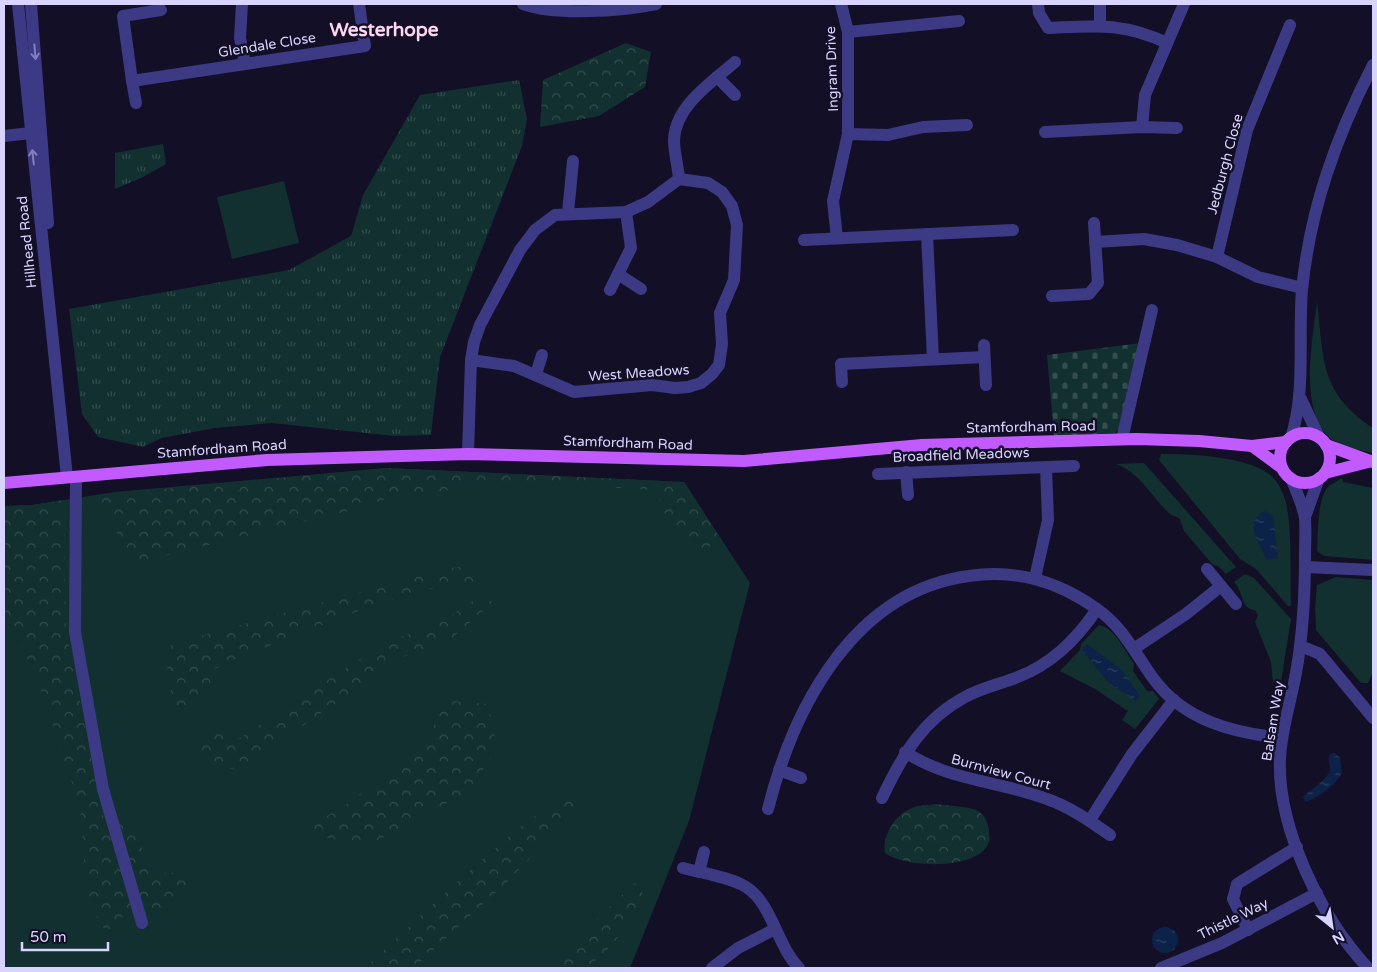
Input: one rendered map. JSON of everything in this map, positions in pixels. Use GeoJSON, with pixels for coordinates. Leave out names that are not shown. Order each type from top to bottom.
{"type":"FeatureCollection","features":[{"type":"Feature","properties":{"kind":"main road"},"geometry":{"type":"LineString","coordinates":[[1282,468],[1281,454],[1289,440],[1306,433],[1372,462]]}},
{"type":"Feature","properties":{"kind":"main road","name":"Stamfordham Road"},"geometry":{"type":"LineString","coordinates":[[4,483],[267,460],[468,454],[744,461],[922,445],[1122,440],[1199,441],[1252,446],[1289,440]]}},
{"type":"Feature","properties":{"kind":"main road"},"geometry":{"type":"LineString","coordinates":[[1322,475],[1330,458],[1323,441]]}},
{"type":"Feature","properties":{"kind":"main road"},"geometry":{"type":"LineString","coordinates":[[1252,446],[1282,468],[1291,478],[1305,483],[1322,475],[1372,462]]}},
{"type":"Feature","properties":{"kind":"street"},"geometry":{"type":"LineString","coordinates":[[31,4],[62,356],[59,397]]}},
{"type":"Feature","properties":{"kind":"street"},"geometry":{"type":"LineString","coordinates":[[242,4],[240,38],[245,64]]}},
{"type":"Feature","properties":{"kind":"street","name":"Glendale Close"},"geometry":{"type":"LineString","coordinates":[[132,81],[365,46],[359,4]]}},
{"type":"Feature","properties":{"kind":"street"},"geometry":{"type":"LineString","coordinates":[[523,4],[561,10],[631,9],[656,4]]}},
{"type":"Feature","properties":{"kind":"street","name":"Ingram Drive"},"geometry":{"type":"LineString","coordinates":[[837,238],[833,201],[848,134],[848,32],[841,4]]}},
{"type":"Feature","properties":{"kind":"street"},"geometry":{"type":"LineString","coordinates":[[1038,4],[1039,13],[1048,28],[1115,26],[1147,33],[1167,43]]}},
{"type":"Feature","properties":{"kind":"street"},"geometry":{"type":"LineString","coordinates":[[1100,4],[1100,26]]}},
{"type":"Feature","properties":{"kind":"street"},"geometry":{"type":"LineString","coordinates":[[1142,127],[1145,95],[1184,4]]}},
{"type":"Feature","properties":{"kind":"street","name":"Hillhead Road"},"geometry":{"type":"LineString","coordinates":[[20,8],[31,133],[59,397],[71,477],[75,632],[103,789],[142,923]]}},
{"type":"Feature","properties":{"kind":"street"},"geometry":{"type":"LineString","coordinates":[[136,103],[123,16],[162,10]]}},
{"type":"Feature","properties":{"kind":"street"},"geometry":{"type":"LineString","coordinates":[[848,32],[959,21]]}},
{"type":"Feature","properties":{"kind":"street","name":"Jedburgh Close"},"geometry":{"type":"LineString","coordinates":[[1217,257],[1247,130],[1290,24]]}},
{"type":"Feature","properties":{"kind":"street"},"geometry":{"type":"LineString","coordinates":[[468,454],[471,360],[480,325],[520,250],[536,230],[555,215],[626,212],[648,202],[679,179],[674,140],[680,118],[698,95],[735,62]]}},
{"type":"Feature","properties":{"kind":"street"},"geometry":{"type":"LineString","coordinates":[[1289,440],[1300,397],[1299,339],[1302,288],[1310,234],[1323,181],[1353,105],[1373,65]]}},
{"type":"Feature","properties":{"kind":"street"},"geometry":{"type":"LineString","coordinates":[[717,77],[734,95]]}},
{"type":"Feature","properties":{"kind":"street"},"geometry":{"type":"LineString","coordinates":[[4,136],[31,133],[41,121]]}},
{"type":"Feature","properties":{"kind":"street"},"geometry":{"type":"LineString","coordinates":[[848,134],[888,135],[922,127],[966,125]]}},
{"type":"Feature","properties":{"kind":"street"},"geometry":{"type":"LineString","coordinates":[[1045,132],[1142,127],[1177,128]]}},
{"type":"Feature","properties":{"kind":"street"},"geometry":{"type":"LineString","coordinates":[[31,133],[43,142]]}},
{"type":"Feature","properties":{"kind":"street"},"geometry":{"type":"LineString","coordinates":[[568,213],[573,161]]}},
{"type":"Feature","properties":{"kind":"street","name":"West Meadows"},"geometry":{"type":"LineString","coordinates":[[471,360],[514,366],[574,392],[652,385],[676,388],[701,382],[719,365],[722,344],[720,313],[734,280],[737,225],[732,206],[722,192],[708,183],[679,179]]}},
{"type":"Feature","properties":{"kind":"street"},"geometry":{"type":"LineString","coordinates":[[610,290],[631,248],[626,212]]}},
{"type":"Feature","properties":{"kind":"street"},"geometry":{"type":"LineString","coordinates":[[1052,296],[1089,294],[1098,284],[1094,223]]}},
{"type":"Feature","properties":{"kind":"street"},"geometry":{"type":"LineString","coordinates":[[804,240],[1013,230]]}},
{"type":"Feature","properties":{"kind":"street"},"geometry":{"type":"LineString","coordinates":[[928,234],[933,359]]}},
{"type":"Feature","properties":{"kind":"street"},"geometry":{"type":"LineString","coordinates":[[1095,242],[1144,239],[1177,244],[1217,257],[1258,277],[1302,288]]}},
{"type":"Feature","properties":{"kind":"street"},"geometry":{"type":"LineString","coordinates":[[618,274],[641,289]]}},
{"type":"Feature","properties":{"kind":"street"},"geometry":{"type":"LineString","coordinates":[[1122,440],[1152,310]]}},
{"type":"Feature","properties":{"kind":"street"},"geometry":{"type":"LineString","coordinates":[[842,382],[841,364],[933,359],[984,351],[986,386]]}},
{"type":"Feature","properties":{"kind":"street"},"geometry":{"type":"LineString","coordinates":[[536,374],[542,355]]}},
{"type":"Feature","properties":{"kind":"street"},"geometry":{"type":"LineString","coordinates":[[1300,397],[1323,441]]}},
{"type":"Feature","properties":{"kind":"street","name":"Broadfield Meadows"},"geometry":{"type":"LineString","coordinates":[[878,474],[1074,466]]}},
{"type":"Feature","properties":{"kind":"street","name":"Broadfield Meadows"},"geometry":{"type":"LineString","coordinates":[[1035,578],[1048,520],[1046,467]]}},
{"type":"Feature","properties":{"kind":"street"},"geometry":{"type":"LineString","coordinates":[[906,472],[908,495]]}},
{"type":"Feature","properties":{"kind":"street","name":"Balsam Way"},"geometry":{"type":"LineString","coordinates":[[1304,517],[1322,475]]}},
{"type":"Feature","properties":{"kind":"street","name":"Balsam Way"},"geometry":{"type":"LineString","coordinates":[[1291,478],[1304,517],[1304,567],[1301,646],[1282,738],[1280,767],[1283,794],[1297,847],[1317,893],[1338,931],[1368,963]]}},
{"type":"Feature","properties":{"kind":"street"},"geometry":{"type":"LineString","coordinates":[[1304,567],[1373,570]]}},
{"type":"Feature","properties":{"kind":"street"},"geometry":{"type":"LineString","coordinates":[[1207,569],[1236,604]]}},
{"type":"Feature","properties":{"kind":"street"},"geometry":{"type":"LineString","coordinates":[[768,809],[779,770],[798,724],[834,661],[854,635],[874,616],[912,592],[945,580],[997,573],[1035,578],[1063,589],[1097,609],[1114,623],[1135,648],[1154,679],[1174,700],[1197,716],[1224,728],[1249,734],[1282,738]]}},
{"type":"Feature","properties":{"kind":"street"},"geometry":{"type":"LineString","coordinates":[[1135,648],[1186,614],[1221,586]]}},
{"type":"Feature","properties":{"kind":"street"},"geometry":{"type":"LineString","coordinates":[[882,798],[905,752],[926,726],[954,704],[976,691],[1027,673],[1057,655],[1080,632],[1097,609]]}},
{"type":"Feature","properties":{"kind":"street"},"geometry":{"type":"LineString","coordinates":[[1301,646],[1320,654],[1373,718]]}},
{"type":"Feature","properties":{"kind":"street"},"geometry":{"type":"LineString","coordinates":[[1090,820],[1132,754],[1174,700]]}},
{"type":"Feature","properties":{"kind":"street","name":"Burnview Court"},"geometry":{"type":"LineString","coordinates":[[905,752],[926,765],[950,775],[1045,798],[1090,820],[1110,835]]}},
{"type":"Feature","properties":{"kind":"street"},"geometry":{"type":"LineString","coordinates":[[779,770],[801,778]]}},
{"type":"Feature","properties":{"kind":"street"},"geometry":{"type":"LineString","coordinates":[[1248,930],[1233,899],[1237,884],[1297,847]]}},
{"type":"Feature","properties":{"kind":"street"},"geometry":{"type":"LineString","coordinates":[[699,872],[704,852]]}},
{"type":"Feature","properties":{"kind":"street"},"geometry":{"type":"LineString","coordinates":[[683,868],[745,886],[759,899],[788,954],[799,968]]}},
{"type":"Feature","properties":{"kind":"street","name":"Thistle Way"},"geometry":{"type":"LineString","coordinates":[[1161,968],[1248,930],[1317,893]]}},
{"type":"Feature","properties":{"kind":"street"},"geometry":{"type":"LineString","coordinates":[[712,968],[738,948],[775,929]]}},
{"type":"Feature","properties":{"kind":"green space"},"geometry":{"type":"Polygon","coordinates":[[[626,43],[651,52],[645,87],[599,116],[540,127],[543,80],[626,43]]]}},
{"type":"Feature","properties":{"kind":"green space"},"geometry":{"type":"Polygon","coordinates":[[[519,80],[527,119],[522,146],[440,357],[431,435],[394,436],[272,423],[215,428],[162,438],[143,447],[98,437],[82,414],[69,309],[289,270],[351,236],[363,195],[420,95],[519,80]]]}},
{"type":"Feature","properties":{"kind":"green space"},"geometry":{"type":"Polygon","coordinates":[[[163,144],[166,164],[141,178],[115,189],[115,153],[163,144]]]}},
{"type":"Feature","properties":{"kind":"green space"},"geometry":{"type":"Polygon","coordinates":[[[284,181],[299,243],[232,259],[217,197],[284,181]]]}},
{"type":"Feature","properties":{"kind":"green space"},"geometry":{"type":"Polygon","coordinates":[[[1317,301],[1321,341],[1327,373],[1333,388],[1342,401],[1355,415],[1373,428],[1373,453],[1337,443],[1322,428],[1315,413],[1311,395],[1310,375],[1317,301]]]}},
{"type":"Feature","properties":{"kind":"green space"},"geometry":{"type":"Polygon","coordinates":[[[1141,343],[1122,425],[1115,433],[1054,436],[1047,355],[1141,343]]]}},
{"type":"Feature","properties":{"kind":"green space"},"geometry":{"type":"Polygon","coordinates":[[[1161,454],[1217,457],[1246,463],[1259,468],[1275,480],[1285,498],[1289,519],[1291,606],[1288,606],[1256,569],[1240,559],[1159,460],[1161,454]]]}},
{"type":"Feature","properties":{"kind":"green space"},"geometry":{"type":"Polygon","coordinates":[[[1144,463],[1236,567],[1226,574],[1218,566],[1213,565],[1184,531],[1180,519],[1172,516],[1140,480],[1125,468],[1116,464],[1144,463]]]}},
{"type":"Feature","properties":{"kind":"green space"},"geometry":{"type":"Polygon","coordinates":[[[386,468],[684,482],[750,583],[689,821],[630,968],[4,968],[4,506],[32,505],[114,492],[386,468]]]}},
{"type":"Feature","properties":{"kind":"green space"},"geometry":{"type":"Polygon","coordinates":[[[386,468],[684,482],[722,541],[705,548],[687,546],[681,543],[671,529],[656,490],[528,483],[463,487],[400,499],[385,499],[361,508],[143,561],[123,547],[109,513],[90,496],[386,468]]]}},
{"type":"Feature","properties":{"kind":"green space"},"geometry":{"type":"Polygon","coordinates":[[[1342,478],[1343,482],[1373,488],[1373,560],[1324,556],[1317,551],[1322,499],[1329,486],[1342,478]]]}},
{"type":"Feature","properties":{"kind":"green space"},"geometry":{"type":"Polygon","coordinates":[[[64,500],[66,632],[103,817],[134,830],[148,862],[160,874],[180,872],[197,882],[157,916],[129,911],[106,932],[87,900],[80,806],[42,695],[12,621],[4,617],[4,506],[32,505],[64,500]]]}},
{"type":"Feature","properties":{"kind":"green space"},"geometry":{"type":"Polygon","coordinates":[[[467,565],[488,581],[421,590],[356,612],[228,662],[206,674],[214,687],[195,702],[177,707],[166,678],[171,644],[433,572],[467,565]]]}},
{"type":"Feature","properties":{"kind":"green space"},"geometry":{"type":"Polygon","coordinates":[[[1245,574],[1254,578],[1291,619],[1281,682],[1273,682],[1271,662],[1255,622],[1258,615],[1255,610],[1247,607],[1234,582],[1245,574]]]}},
{"type":"Feature","properties":{"kind":"green space"},"geometry":{"type":"Polygon","coordinates":[[[1336,577],[1373,580],[1373,672],[1368,683],[1361,683],[1316,630],[1317,585],[1336,577]]]}},
{"type":"Feature","properties":{"kind":"green space"},"geometry":{"type":"Polygon","coordinates":[[[474,600],[494,601],[450,640],[397,659],[344,698],[237,770],[215,765],[200,752],[209,732],[240,738],[372,651],[403,636],[434,627],[474,600]]]}},
{"type":"Feature","properties":{"kind":"green space"},"geometry":{"type":"Polygon","coordinates":[[[1099,625],[1110,630],[1115,635],[1134,664],[1133,671],[1147,691],[1153,691],[1159,699],[1135,729],[1122,720],[1128,711],[1095,689],[1060,671],[1080,650],[1081,644],[1099,625]]]}},
{"type":"Feature","properties":{"kind":"green space"},"geometry":{"type":"Polygon","coordinates":[[[451,701],[488,704],[497,749],[469,790],[405,828],[373,842],[310,837],[312,824],[343,807],[431,739],[438,710],[451,701]]]}},
{"type":"Feature","properties":{"kind":"green space"},"geometry":{"type":"Polygon","coordinates":[[[572,797],[584,803],[507,882],[416,966],[412,968],[365,968],[442,895],[518,829],[549,807],[572,797]]]}},
{"type":"Feature","properties":{"kind":"green space"},"geometry":{"type":"Polygon","coordinates":[[[937,804],[969,808],[983,815],[988,825],[989,842],[982,851],[971,858],[941,864],[908,862],[885,853],[888,833],[900,815],[915,807],[937,804]]]}},
{"type":"Feature","properties":{"kind":"green space"},"geometry":{"type":"Polygon","coordinates":[[[638,880],[644,898],[614,943],[588,968],[545,968],[638,880]]]}},
{"type":"Feature","properties":{"kind":"water"},"geometry":{"type":"Polygon","coordinates":[[[1265,511],[1273,516],[1278,558],[1267,560],[1257,540],[1254,527],[1258,515],[1265,511]]]}},
{"type":"Feature","properties":{"kind":"water"},"geometry":{"type":"Polygon","coordinates":[[[1087,644],[1122,670],[1140,696],[1136,701],[1108,682],[1082,650],[1087,644]]]}},
{"type":"Feature","properties":{"kind":"water"},"geometry":{"type":"Polygon","coordinates":[[[1335,753],[1340,758],[1342,773],[1327,790],[1306,802],[1303,797],[1329,774],[1329,756],[1335,753]]]}},
{"type":"Feature","properties":{"kind":"water"},"geometry":{"type":"Polygon","coordinates":[[[1165,927],[1174,931],[1178,940],[1174,949],[1165,953],[1156,949],[1152,940],[1156,931],[1165,927]]]}},
{"type":"Feature","properties":{"kind":"district","name":"Westerhope"},"geometry":{"type":"Point","coordinates":[384,30]}}]}
